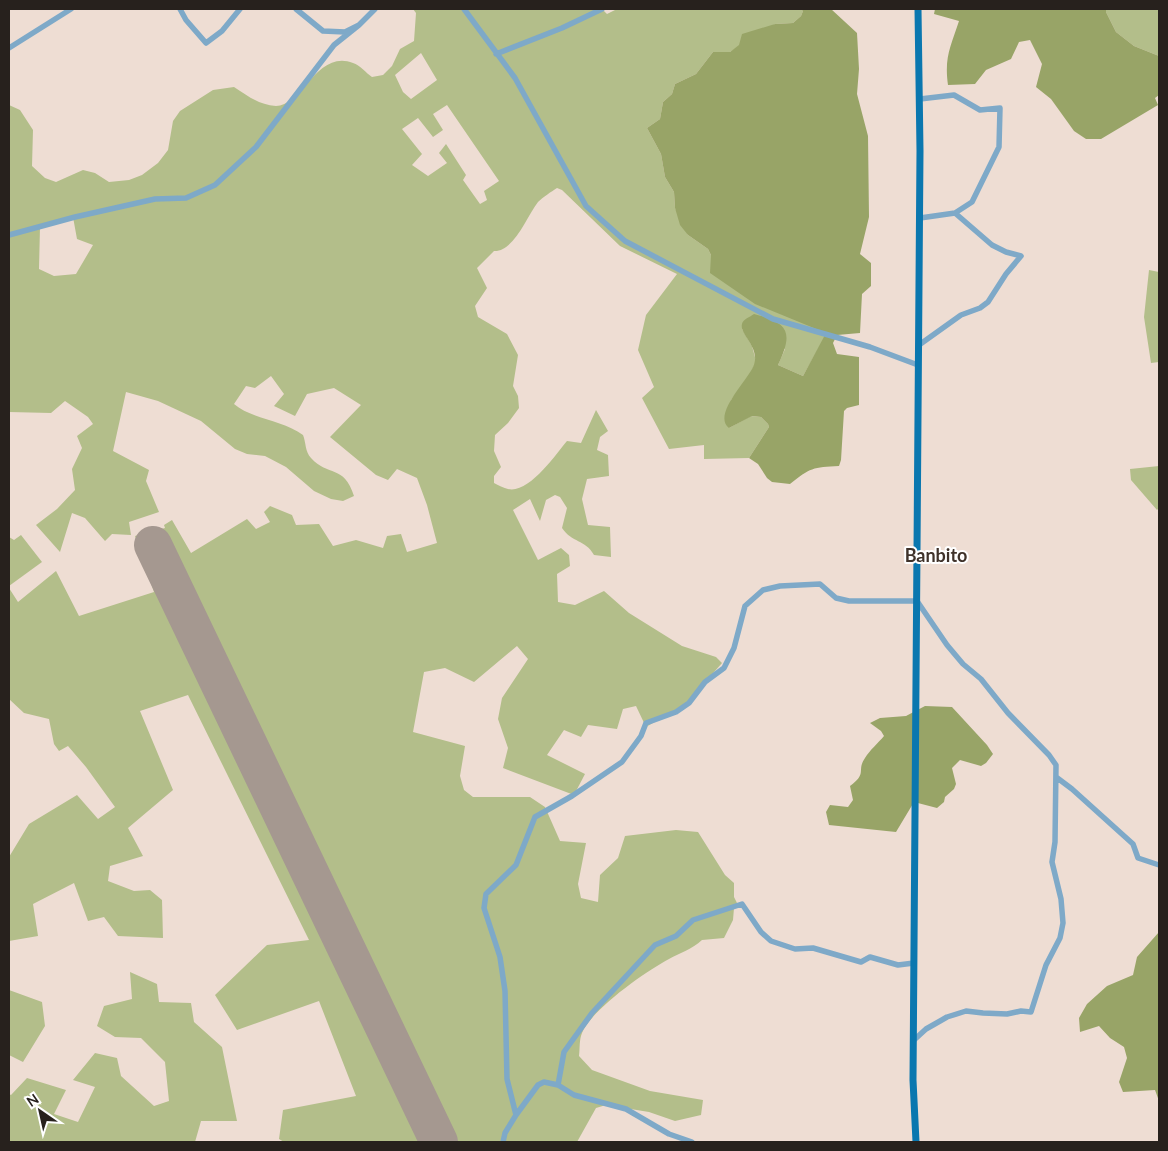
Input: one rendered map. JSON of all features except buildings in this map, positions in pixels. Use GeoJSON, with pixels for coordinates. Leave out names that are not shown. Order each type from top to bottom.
{"type":"FeatureCollection","features":[{"type":"Feature","properties":{"kind":"main road"},"geometry":{"type":"LineString","coordinates":[[916,1142],[913,1080],[920,218],[918,9]]}},
{"type":"Feature","properties":{"kind":"street"},"geometry":{"type":"LineString","coordinates":[[9,48],[71,9]]}},
{"type":"Feature","properties":{"kind":"street"},"geometry":{"type":"LineString","coordinates":[[180,9],[186,20],[206,43],[222,31],[240,9]]}},
{"type":"Feature","properties":{"kind":"street"},"geometry":{"type":"LineString","coordinates":[[296,9],[323,31],[344,32],[359,25]]}},
{"type":"Feature","properties":{"kind":"street"},"geometry":{"type":"LineString","coordinates":[[9,235],[75,217],[155,199],[186,198],[215,185],[256,146],[334,44],[359,25],[375,9]]}},
{"type":"Feature","properties":{"kind":"street"},"geometry":{"type":"LineString","coordinates":[[464,9],[515,78],[586,206],[625,241],[773,318],[870,347],[918,365]]}},
{"type":"Feature","properties":{"kind":"street"},"geometry":{"type":"LineString","coordinates":[[496,54],[562,28],[602,9]]}},
{"type":"Feature","properties":{"kind":"street"},"geometry":{"type":"LineString","coordinates":[[920,99],[954,95],[980,110],[1000,108],[999,148],[972,202],[955,213],[920,218]]}},
{"type":"Feature","properties":{"kind":"street"},"geometry":{"type":"LineString","coordinates":[[919,344],[961,315],[980,308],[988,302],[1006,274],[1021,256],[1006,252],[992,245],[955,213]]}},
{"type":"Feature","properties":{"kind":"street"},"geometry":{"type":"LineString","coordinates":[[516,1115],[507,1079],[505,991],[500,956],[484,908],[486,894],[516,865],[535,817],[572,796],[622,762],[641,736],[646,723],[676,712],[689,703],[704,682],[724,668],[734,648],[745,606],[763,590],[780,586],[820,584],[836,598],[849,601],[917,600],[947,645],[963,664],[981,679],[1008,713],[1049,755],[1056,765],[1055,842],[1052,862],[1061,899],[1063,923],[1060,938],[1046,965],[1032,1012],[984,1013],[966,1011],[947,1017],[926,1029],[914,1040]]}},
{"type":"Feature","properties":{"kind":"street"},"geometry":{"type":"LineString","coordinates":[[1056,778],[1072,789],[1133,844],[1138,858],[1159,865]]}},
{"type":"Feature","properties":{"kind":"street"},"geometry":{"type":"LineString","coordinates":[[558,1084],[564,1052],[592,1013],[655,946],[676,936],[693,920],[726,908],[742,904],[761,932],[771,941],[795,949],[812,948],[861,962],[870,956],[898,965],[914,963]]}},
{"type":"Feature","properties":{"kind":"street"},"geometry":{"type":"LineString","coordinates":[[503,1142],[505,1133],[516,1115],[538,1085],[544,1082],[558,1084],[574,1095],[626,1109],[669,1134],[692,1142]]}},
{"type":"Feature","properties":{"kind":"green space"},"geometry":{"type":"Polygon","coordinates":[[[413,9],[602,9],[607,14],[617,9],[800,9],[803,11],[801,16],[793,23],[775,24],[730,52],[713,52],[696,74],[675,84],[672,94],[663,102],[660,119],[647,128],[661,154],[665,177],[674,192],[675,208],[688,235],[708,249],[711,255],[827,333],[803,376],[778,365],[785,349],[742,329],[752,346],[756,361],[750,375],[731,400],[729,428],[751,416],[761,417],[769,427],[749,458],[704,459],[704,445],[669,449],[642,398],[654,387],[638,350],[646,315],[677,274],[620,246],[562,190],[557,188],[540,200],[514,240],[501,250],[494,251],[477,268],[487,288],[475,306],[478,317],[507,334],[518,355],[513,386],[518,396],[519,408],[508,423],[495,435],[494,451],[501,467],[494,476],[494,483],[508,489],[516,489],[525,485],[541,472],[567,441],[581,443],[596,410],[608,431],[600,437],[597,450],[608,455],[609,476],[587,479],[582,499],[588,525],[610,527],[611,557],[594,555],[587,546],[566,533],[562,528],[567,508],[560,497],[555,495],[546,500],[540,521],[530,499],[513,510],[538,560],[561,548],[569,555],[570,566],[557,574],[558,602],[575,605],[604,591],[629,613],[682,646],[716,657],[722,663],[687,703],[646,727],[636,706],[623,709],[617,729],[588,725],[581,737],[564,730],[547,755],[585,774],[574,795],[503,768],[508,748],[498,719],[502,698],[528,659],[517,646],[474,682],[445,668],[424,672],[413,732],[465,746],[460,776],[464,790],[473,797],[530,797],[545,807],[560,841],[586,843],[578,884],[581,898],[598,902],[600,875],[618,858],[625,836],[676,830],[698,832],[725,875],[734,883],[734,897],[738,905],[734,908],[733,920],[724,938],[702,940],[634,982],[596,1013],[587,1024],[580,1039],[579,1056],[592,1070],[650,1091],[703,1100],[701,1115],[675,1121],[649,1112],[606,1105],[596,1108],[577,1142],[284,1142],[279,1139],[283,1110],[356,1096],[319,1001],[237,1030],[215,995],[267,945],[309,940],[188,695],[140,711],[173,790],[128,828],[143,856],[110,866],[108,881],[134,891],[150,890],[162,900],[163,938],[118,936],[104,917],[88,921],[74,883],[33,904],[38,936],[9,941],[9,857],[29,824],[77,795],[98,819],[115,807],[68,746],[59,751],[54,744],[49,719],[24,713],[9,699],[9,588],[18,602],[56,571],[79,616],[154,592],[135,536],[165,528],[164,525],[172,520],[191,553],[247,519],[256,529],[270,522],[264,512],[270,506],[292,515],[296,525],[319,524],[333,546],[356,540],[383,548],[387,536],[401,534],[407,552],[437,543],[427,505],[417,478],[397,469],[388,480],[376,475],[330,437],[361,405],[334,388],[307,394],[295,416],[274,406],[284,394],[271,376],[255,388],[246,386],[234,404],[249,413],[286,426],[303,435],[311,458],[317,464],[345,479],[354,496],[343,501],[331,499],[314,491],[286,467],[265,456],[247,454],[235,449],[201,421],[158,401],[126,392],[113,451],[149,470],[146,481],[159,512],[129,522],[131,535],[112,534],[105,541],[85,518],[72,513],[60,552],[36,525],[57,509],[75,490],[72,469],[82,448],[77,436],[93,424],[88,417],[65,401],[51,413],[9,412],[9,105],[20,110],[33,130],[32,166],[45,178],[56,182],[83,170],[95,173],[109,182],[129,180],[142,175],[158,163],[168,150],[173,121],[180,111],[213,90],[234,87],[259,102],[276,106],[285,104],[294,97],[320,70],[329,64],[340,61],[353,63],[361,67],[372,77],[383,75],[392,66],[400,49],[414,41],[416,13],[413,9]],[[421,53],[395,75],[403,92],[411,99],[437,80],[421,53]],[[447,105],[433,114],[443,130],[433,137],[418,118],[402,129],[422,154],[412,165],[428,176],[447,163],[439,153],[446,144],[466,175],[463,180],[480,204],[487,200],[484,191],[499,181],[447,105]],[[73,217],[40,227],[39,269],[54,276],[76,274],[93,245],[77,239],[73,217]]]}},
{"type":"Feature","properties":{"kind":"green space"},"geometry":{"type":"Polygon","coordinates":[[[800,9],[831,9],[857,33],[859,69],[857,94],[868,136],[869,217],[860,254],[871,263],[871,286],[862,294],[860,333],[837,335],[833,343],[837,354],[859,357],[859,405],[847,408],[844,411],[839,466],[812,469],[790,484],[772,482],[758,464],[749,458],[769,427],[761,417],[752,416],[729,428],[725,422],[725,415],[732,398],[750,373],[755,360],[753,348],[744,333],[742,324],[745,319],[754,314],[775,321],[781,326],[785,331],[786,345],[778,365],[803,376],[826,333],[755,304],[710,273],[711,255],[708,249],[688,235],[680,225],[675,208],[674,192],[665,177],[661,154],[647,128],[660,119],[663,102],[672,94],[675,84],[696,74],[713,52],[730,52],[739,45],[742,34],[775,24],[793,23],[801,16],[803,11],[800,9]]]}},
{"type":"Feature","properties":{"kind":"green space"},"geometry":{"type":"Polygon","coordinates":[[[935,9],[1106,9],[1116,32],[1134,46],[1159,56],[1159,95],[1155,98],[1158,105],[1101,139],[1086,139],[1074,131],[1051,99],[1036,87],[1042,64],[1030,40],[1019,42],[1011,59],[986,70],[975,84],[948,85],[948,59],[959,21],[934,14],[935,9]]]}},
{"type":"Feature","properties":{"kind":"green space"},"geometry":{"type":"Polygon","coordinates":[[[1106,9],[1159,9],[1159,56],[1134,46],[1116,32],[1106,9]]]}},
{"type":"Feature","properties":{"kind":"green space"},"geometry":{"type":"Polygon","coordinates":[[[1149,270],[1159,272],[1159,362],[1151,363],[1144,317],[1149,270]]]}},
{"type":"Feature","properties":{"kind":"green space"},"geometry":{"type":"Polygon","coordinates":[[[1159,466],[1159,508],[1157,510],[1131,480],[1130,469],[1159,466]]]}},
{"type":"Feature","properties":{"kind":"green space"},"geometry":{"type":"Polygon","coordinates":[[[21,535],[42,562],[9,586],[9,537],[14,540],[21,535]]]}},
{"type":"Feature","properties":{"kind":"green space"},"geometry":{"type":"Polygon","coordinates":[[[925,706],[952,707],[993,754],[986,763],[981,766],[960,760],[952,768],[956,784],[954,789],[945,797],[944,802],[937,808],[914,802],[896,832],[829,825],[826,812],[830,805],[848,807],[853,800],[850,786],[859,778],[861,766],[867,755],[884,736],[881,731],[870,723],[880,718],[906,716],[925,706]]]}},
{"type":"Feature","properties":{"kind":"green space"},"geometry":{"type":"Polygon","coordinates":[[[1159,932],[1159,1101],[1155,1090],[1123,1092],[1119,1082],[1127,1058],[1124,1047],[1110,1038],[1099,1026],[1080,1032],[1079,1018],[1087,1004],[1107,986],[1133,975],[1137,957],[1159,932]]]}},
{"type":"Feature","properties":{"kind":"green space"},"geometry":{"type":"Polygon","coordinates":[[[130,972],[157,984],[159,1002],[191,1003],[194,1022],[222,1047],[237,1121],[201,1121],[195,1142],[9,1142],[9,1094],[11,1095],[27,1078],[66,1090],[54,1114],[78,1122],[95,1087],[73,1080],[95,1053],[117,1058],[121,1076],[154,1106],[169,1101],[165,1062],[141,1038],[115,1037],[97,1026],[104,1006],[132,999],[130,972]]]}},
{"type":"Feature","properties":{"kind":"green space"},"geometry":{"type":"Polygon","coordinates":[[[9,990],[42,1002],[45,1026],[23,1062],[9,1055],[9,990]]]}},
{"type":"Feature","properties":{"kind":"runway"},"geometry":{"type":"LineString","coordinates":[[153,545],[439,1142]]}},
{"type":"Feature","properties":{"kind":"district","name":"Banbito"},"geometry":{"type":"Point","coordinates":[936,556]}}]}
